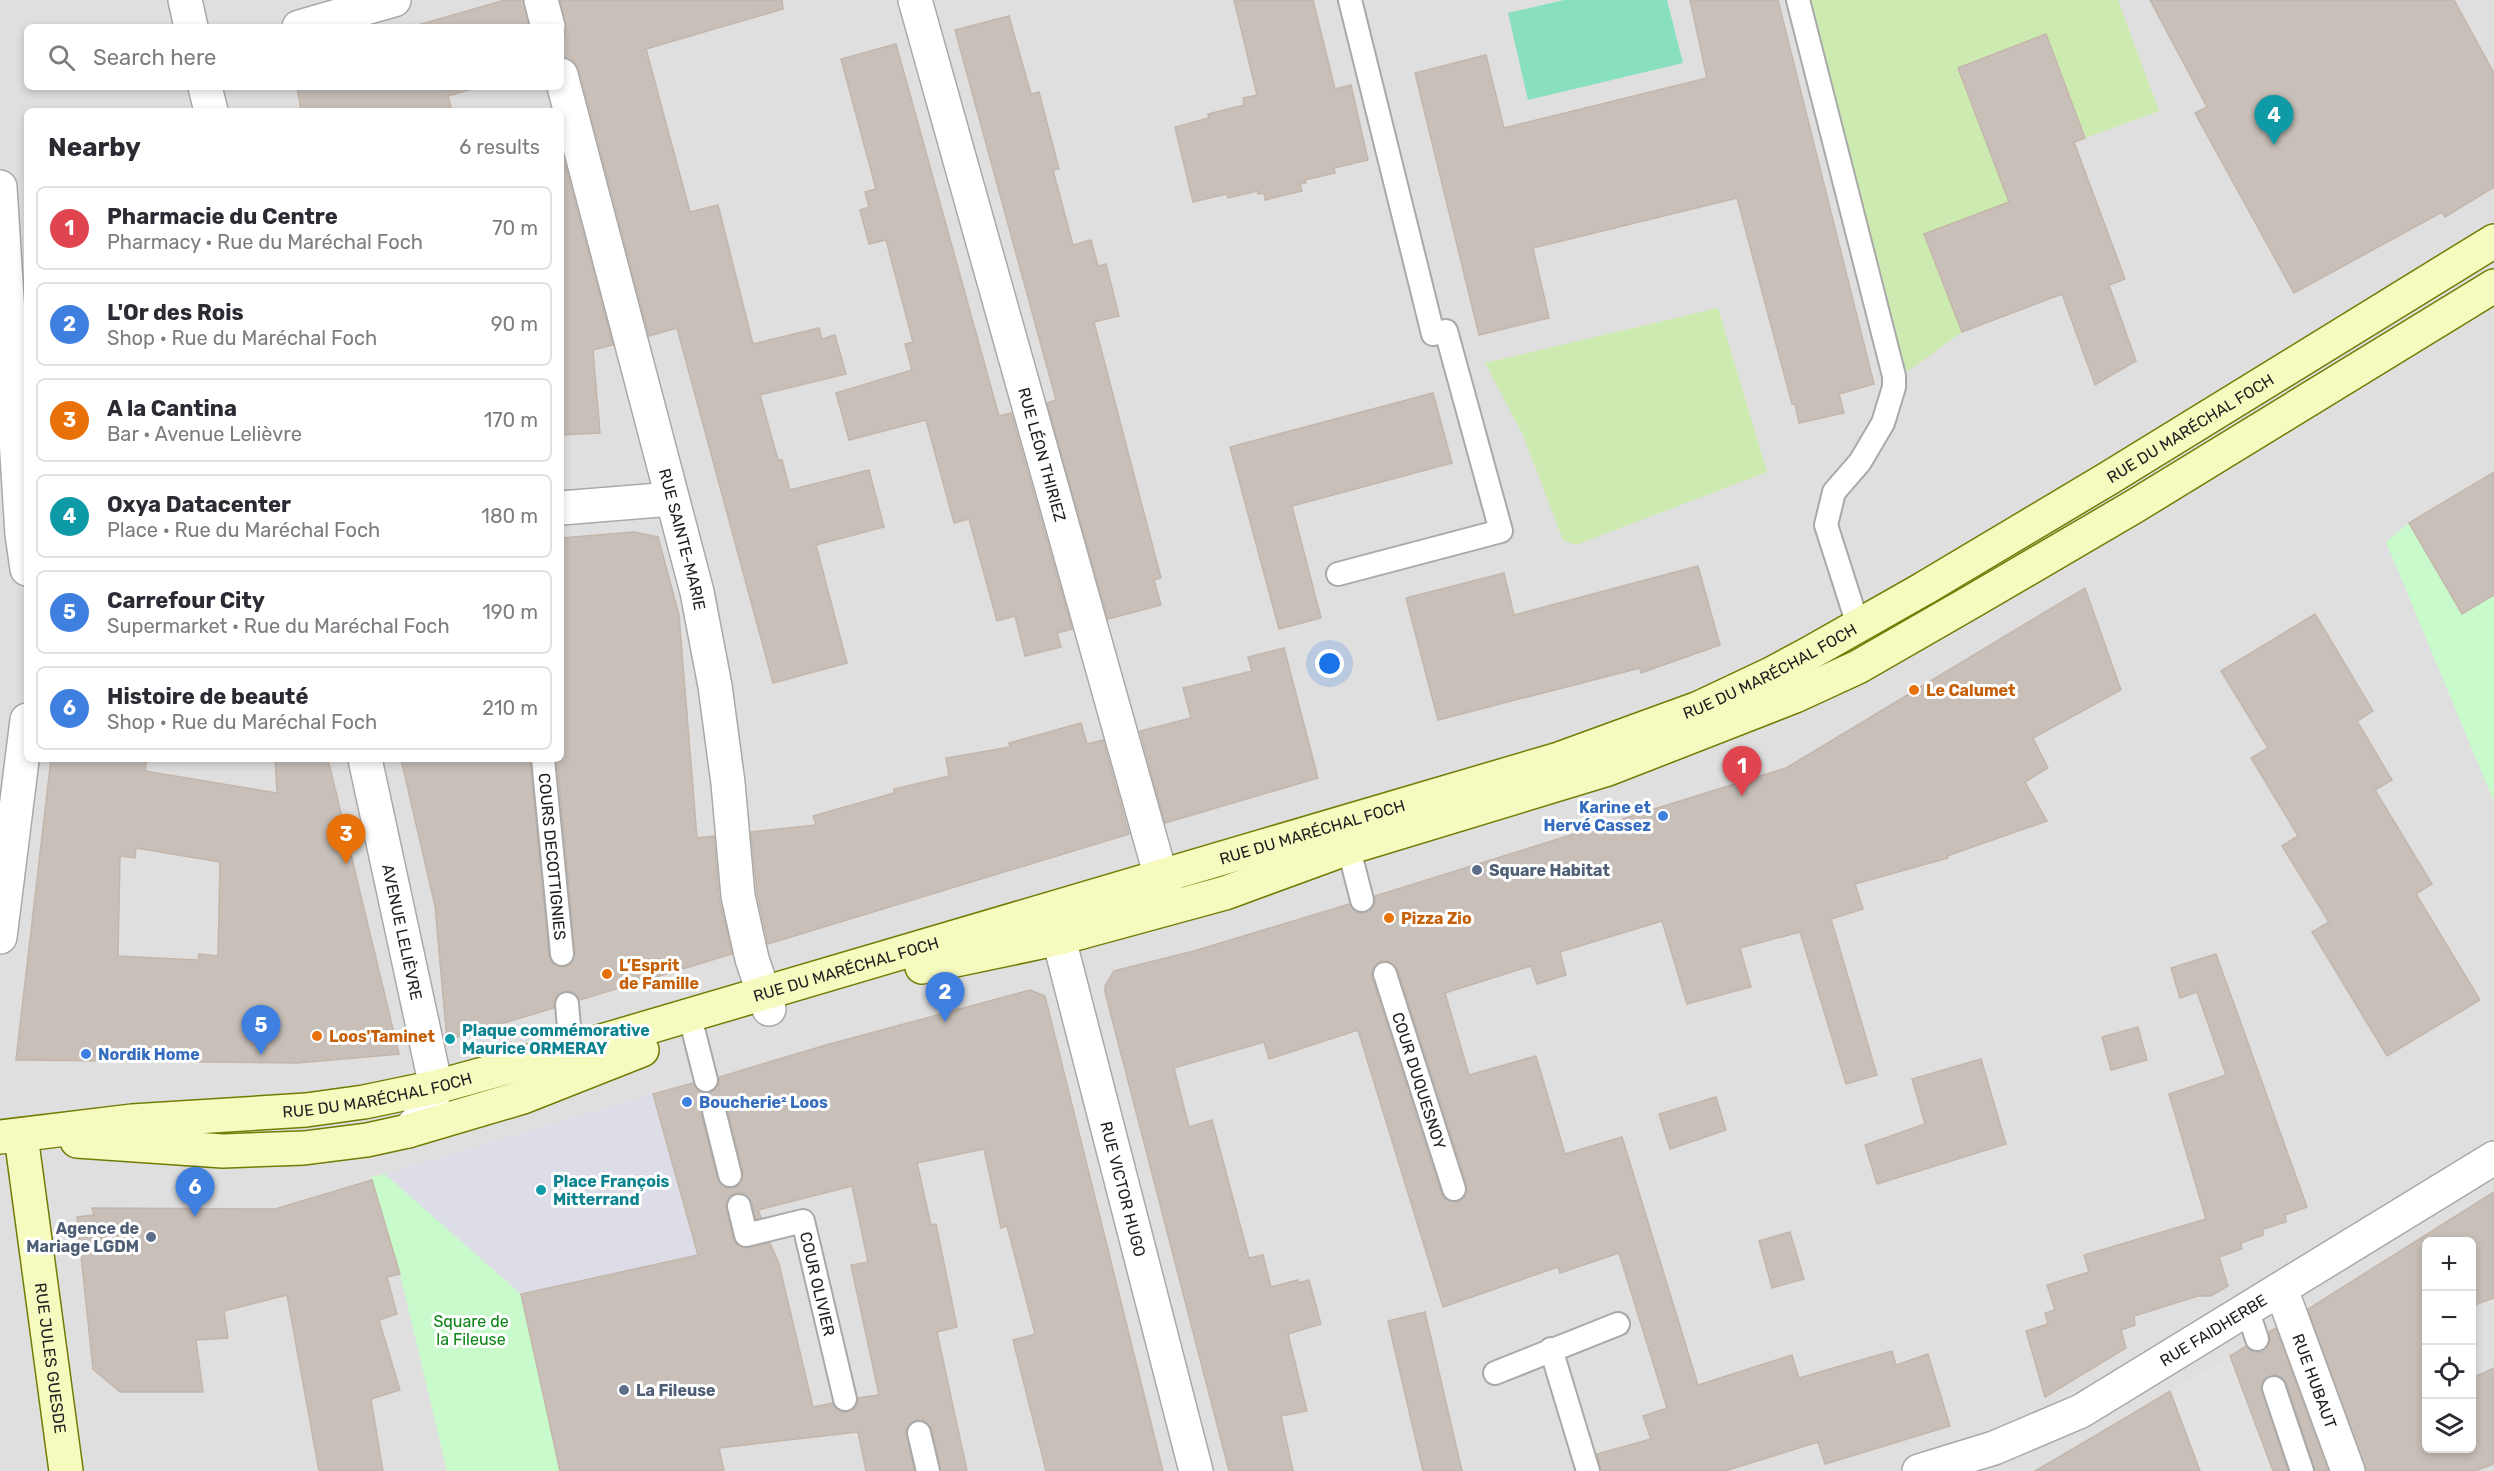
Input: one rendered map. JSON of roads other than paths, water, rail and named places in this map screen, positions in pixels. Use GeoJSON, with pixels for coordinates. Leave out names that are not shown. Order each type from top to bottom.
{"type":"FeatureCollection","features":[{"type":"Feature","properties":{"kind":"main road","name":"RUE DU MARÉCHAL FOCH"},"geometry":{"type":"LineString","coordinates":[[1055,923],[1171,910],[1234,890],[1345,836],[1699,708],[1772,674],[2109,478],[2494,241]]}},
{"type":"Feature","properties":{"kind":"main road","name":"RUE DU MARÉCHAL FOCH"},"geometry":{"type":"LineString","coordinates":[[10,1137],[132,1120],[335,1107],[435,1088],[571,1050],[766,1001],[947,960],[1055,923],[1160,876],[1345,836],[1608,769],[1775,705],[1858,667],[2134,506],[2494,286]]}},
{"type":"Feature","properties":{"kind":"main road","name":"RUE DU MARÉCHAL FOCH"},"geometry":{"type":"LineString","coordinates":[[10,1137],[223,1151],[335,1145],[408,1131],[523,1096],[619,1058],[694,1033],[766,1001]]}},
{"type":"Feature","properties":{"kind":"main road","name":"RUE JULES GUESDE"},"geometry":{"type":"LineString","coordinates":[[10,1137],[66,1471]]}},
{"type":"Feature","properties":{"kind":"street"},"geometry":{"type":"LineString","coordinates":[[185,0],[190,24]]}},
{"type":"Feature","properties":{"kind":"street"},"geometry":{"type":"LineString","coordinates":[[310,24],[394,0]]}},
{"type":"Feature","properties":{"kind":"street"},"geometry":{"type":"LineString","coordinates":[[541,0],[548,24]]}},
{"type":"Feature","properties":{"kind":"street","name":"RUE LÉON THIRIEZ"},"geometry":{"type":"LineString","coordinates":[[915,0],[1171,910]]}},
{"type":"Feature","properties":{"kind":"street","name":"RUE SAINTE-MARIE"},"geometry":{"type":"LineString","coordinates":[[564,86],[697,592],[715,686],[728,783],[738,896],[766,1001]]}},
{"type":"Feature","properties":{"kind":"street"},"geometry":{"type":"LineString","coordinates":[[206,90],[210,108]]}},
{"type":"Feature","properties":{"kind":"street"},"geometry":{"type":"LineString","coordinates":[[0,187],[24,548]]}},
{"type":"Feature","properties":{"kind":"street"},"geometry":{"type":"LineString","coordinates":[[564,508],[672,499]]}},
{"type":"Feature","properties":{"kind":"street"},"geometry":{"type":"LineString","coordinates":[[0,937],[24,744]]}},
{"type":"Feature","properties":{"kind":"street","name":"AVENUE LELIÈVRE"},"geometry":{"type":"LineString","coordinates":[[366,762],[435,1088]]}},
{"type":"Feature","properties":{"kind":"street","name":"RUE VICTOR HUGO"},"geometry":{"type":"LineString","coordinates":[[1055,923],[1196,1471]]}},
{"type":"Feature","properties":{"kind":"street"},"geometry":{"type":"LineString","coordinates":[[408,1131],[432,1101],[435,1088]]}},
{"type":"Feature","properties":{"kind":"street","name":"RUE FAIDHERBE"},"geometry":{"type":"LineString","coordinates":[[1919,1471],[1994,1448],[2073,1415],[2252,1324],[2281,1289],[2494,1158]]}},
{"type":"Feature","properties":{"kind":"street","name":"RUE HUBAUT"},"geometry":{"type":"LineString","coordinates":[[2281,1289],[2348,1471]]}},
{"type":"Feature","properties":{"kind":"lane"},"geometry":{"type":"LineString","coordinates":[[1338,574],[1501,531],[1446,331],[1432,334],[1350,0]]}},
{"type":"Feature","properties":{"kind":"lane"},"geometry":{"type":"LineString","coordinates":[[1798,0],[1894,375],[1894,387],[1883,423],[1860,462],[1834,492],[1826,525],[1858,625]]}},
{"type":"Feature","properties":{"kind":"lane","name":"COURS DECOTTIGNIES"},"geometry":{"type":"LineString","coordinates":[[543,762],[562,954]]}},
{"type":"Feature","properties":{"kind":"lane"},"geometry":{"type":"LineString","coordinates":[[1345,836],[1362,900]]}},
{"type":"Feature","properties":{"kind":"lane","name":"COUR DUQUESNOY"},"geometry":{"type":"LineString","coordinates":[[1385,974],[1454,1189]]}},
{"type":"Feature","properties":{"kind":"lane"},"geometry":{"type":"LineString","coordinates":[[567,1004],[571,1050]]}},
{"type":"Feature","properties":{"kind":"lane"},"geometry":{"type":"LineString","coordinates":[[694,1033],[706,1080]]}},
{"type":"Feature","properties":{"kind":"lane"},"geometry":{"type":"LineString","coordinates":[[714,1111],[730,1175]]}},
{"type":"Feature","properties":{"kind":"lane","name":"COUR OLIVIER"},"geometry":{"type":"LineString","coordinates":[[739,1206],[746,1235],[803,1221],[845,1399]]}},
{"type":"Feature","properties":{"kind":"lane"},"geometry":{"type":"LineString","coordinates":[[1495,1373],[1618,1323]]}},
{"type":"Feature","properties":{"kind":"lane"},"geometry":{"type":"LineString","coordinates":[[1551,1349],[1588,1471]]}},
{"type":"Feature","properties":{"kind":"lane"},"geometry":{"type":"LineString","coordinates":[[2274,1388],[2302,1471]]}},
{"type":"Feature","properties":{"kind":"lane"},"geometry":{"type":"LineString","coordinates":[[919,1433],[928,1471]]}},
{"type":"Feature","properties":{"kind":"place","name":"Oxya Datacenter"},"geometry":{"type":"Point","coordinates":[2274,145]}},
{"type":"Feature","properties":{"kind":"place","name":"Le Calumet"},"geometry":{"type":"Point","coordinates":[1914,690]}},
{"type":"Feature","properties":{"kind":"place","name":"Pharmacie du Centre"},"geometry":{"type":"Point","coordinates":[1742,796]}},
{"type":"Feature","properties":{"kind":"place","name":"Karine et Hervé Cassez"},"geometry":{"type":"Point","coordinates":[1663,816]}},
{"type":"Feature","properties":{"kind":"place","name":"A la Cantina"},"geometry":{"type":"Point","coordinates":[346,864]}},
{"type":"Feature","properties":{"kind":"place","name":"Square Habitat"},"geometry":{"type":"Point","coordinates":[1477,870]}},
{"type":"Feature","properties":{"kind":"place","name":"Pizza Zio"},"geometry":{"type":"Point","coordinates":[1389,918]}},
{"type":"Feature","properties":{"kind":"place","name":"L’Esprit de Famille"},"geometry":{"type":"Point","coordinates":[607,974]}},
{"type":"Feature","properties":{"kind":"place","name":"L'Or des Rois"},"geometry":{"type":"Point","coordinates":[945,1022]}},
{"type":"Feature","properties":{"kind":"place","name":"Loos'Taminet"},"geometry":{"type":"Point","coordinates":[317,1036]}},
{"type":"Feature","properties":{"kind":"place","name":"Plaque commémorative Maurice ORMERAY"},"geometry":{"type":"Point","coordinates":[450,1039]}},
{"type":"Feature","properties":{"kind":"place","name":"Nordik Home"},"geometry":{"type":"Point","coordinates":[86,1054]}},
{"type":"Feature","properties":{"kind":"place","name":"Carrefour City"},"geometry":{"type":"Point","coordinates":[261,1055]}},
{"type":"Feature","properties":{"kind":"place","name":"Boucherie² Loos"},"geometry":{"type":"Point","coordinates":[687,1102]}},
{"type":"Feature","properties":{"kind":"place","name":"Place François Mitterrand"},"geometry":{"type":"Point","coordinates":[541,1190]}},
{"type":"Feature","properties":{"kind":"place","name":"Histoire de beauté"},"geometry":{"type":"Point","coordinates":[195,1217]}},
{"type":"Feature","properties":{"kind":"place","name":"Agence de Mariage LGDM"},"geometry":{"type":"Point","coordinates":[151,1237]}},
{"type":"Feature","properties":{"kind":"place","name":"La Fileuse"},"geometry":{"type":"Point","coordinates":[624,1390]}},
{"type":"Feature","properties":{"kind":"park label","name":"Square de la Fileuse"},"geometry":{"type":"Point","coordinates":[471,1330]}}]}
